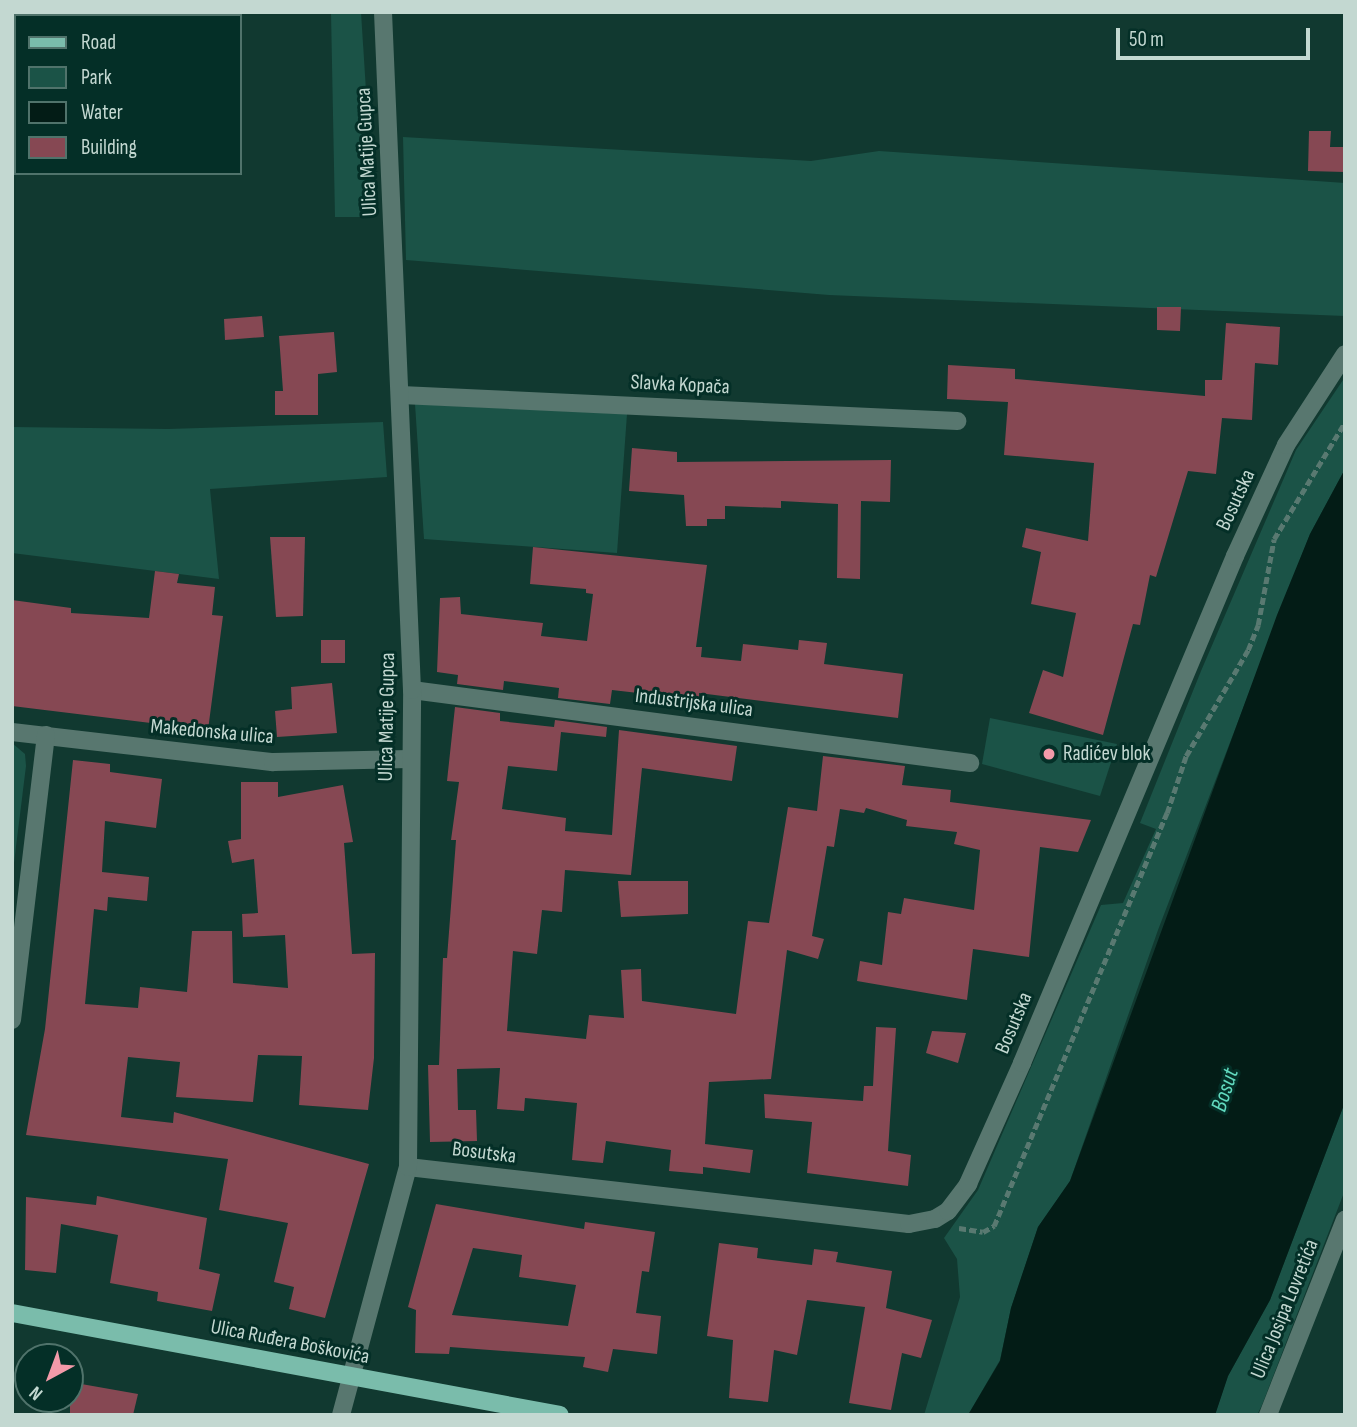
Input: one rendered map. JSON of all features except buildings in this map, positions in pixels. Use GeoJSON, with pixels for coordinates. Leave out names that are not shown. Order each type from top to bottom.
{"type":"FeatureCollection","features":[{"type":"Feature","properties":{"kind":"main road","name":"Ulica Ruđera Boškovića"},"geometry":{"type":"LineString","coordinates":[[12,1313],[516,1410],[560,1415]]}},
{"type":"Feature","properties":{"kind":"street","name":"Ulica Matije Gupca"},"geometry":{"type":"LineString","coordinates":[[341,1415],[348,1376],[408,1167],[409,759],[412,690],[383,12]]}},
{"type":"Feature","properties":{"kind":"street","name":"Bosutska"},"geometry":{"type":"LineString","coordinates":[[408,1167],[909,1224],[935,1219],[948,1210],[968,1184],[1235,556],[1286,445],[1345,354]]}},
{"type":"Feature","properties":{"kind":"street","name":"Slavka Kopača"},"geometry":{"type":"LineString","coordinates":[[401,395],[957,421]]}},
{"type":"Feature","properties":{"kind":"street","name":"Industrijska ulica"},"geometry":{"type":"LineString","coordinates":[[412,690],[970,763]]}},
{"type":"Feature","properties":{"kind":"street","name":"Makedonska ulica"},"geometry":{"type":"LineString","coordinates":[[12,732],[160,752],[273,762],[409,759]]}},
{"type":"Feature","properties":{"kind":"street"},"geometry":{"type":"LineString","coordinates":[[13,1009],[46,735]]}},
{"type":"Feature","properties":{"kind":"street","name":"Ulica Josipa Lovretića"},"geometry":{"type":"LineString","coordinates":[[1268,1415],[1345,1220]]}},
{"type":"Feature","properties":{"kind":"path"},"geometry":{"type":"LineString","coordinates":[[935,1219],[967,1231],[983,1232],[994,1226],[1167,813],[1186,756],[1248,650],[1258,625],[1274,539],[1345,422]]}},
{"type":"Feature","properties":{"kind":"green space"},"geometry":{"type":"Polygon","coordinates":[[[331,12],[361,12],[374,217],[335,217],[331,12]]]}},
{"type":"Feature","properties":{"kind":"green space"},"geometry":{"type":"Polygon","coordinates":[[[403,137],[811,161],[879,151],[1345,183],[1345,316],[829,295],[406,260],[403,137]]]}},
{"type":"Feature","properties":{"kind":"green space"},"geometry":{"type":"Polygon","coordinates":[[[1345,377],[1345,469],[1310,534],[1158,930],[1070,1181],[1038,1227],[1011,1308],[1000,1360],[968,1415],[924,1415],[960,1297],[957,1259],[944,1238],[978,1190],[1101,905],[1123,903],[1156,829],[1140,823],[1201,671],[1296,450],[1345,377]]]}},
{"type":"Feature","properties":{"kind":"green space"},"geometry":{"type":"Polygon","coordinates":[[[415,404],[627,414],[617,553],[424,539],[415,404]]]}},
{"type":"Feature","properties":{"kind":"green space"},"geometry":{"type":"Polygon","coordinates":[[[383,422],[387,477],[210,489],[219,579],[12,553],[12,427],[168,429],[383,422]]]}},
{"type":"Feature","properties":{"kind":"green space","name":"Radićev blok"},"geometry":{"type":"Polygon","coordinates":[[[990,718],[1117,744],[1100,796],[982,764],[990,718]]]}},
{"type":"Feature","properties":{"kind":"green space"},"geometry":{"type":"Polygon","coordinates":[[[12,743],[25,754],[26,766],[12,879],[12,743]]]}},
{"type":"Feature","properties":{"kind":"green space"},"geometry":{"type":"Polygon","coordinates":[[[1345,1102],[1345,1190],[1262,1405],[1257,1415],[1215,1415],[1228,1376],[1270,1300],[1345,1102]]]}},
{"type":"Feature","properties":{"kind":"water","name":"Bosut"},"geometry":{"type":"Polygon","coordinates":[[[1345,469],[1345,1102],[1270,1300],[1228,1376],[1215,1415],[968,1415],[1000,1361],[1011,1308],[1038,1227],[1070,1181],[1277,615],[1310,534],[1345,469]]]}},
{"type":"Feature","properties":{"kind":"place","name":"Radićev blok"},"geometry":{"type":"Point","coordinates":[1049,754]}}]}
